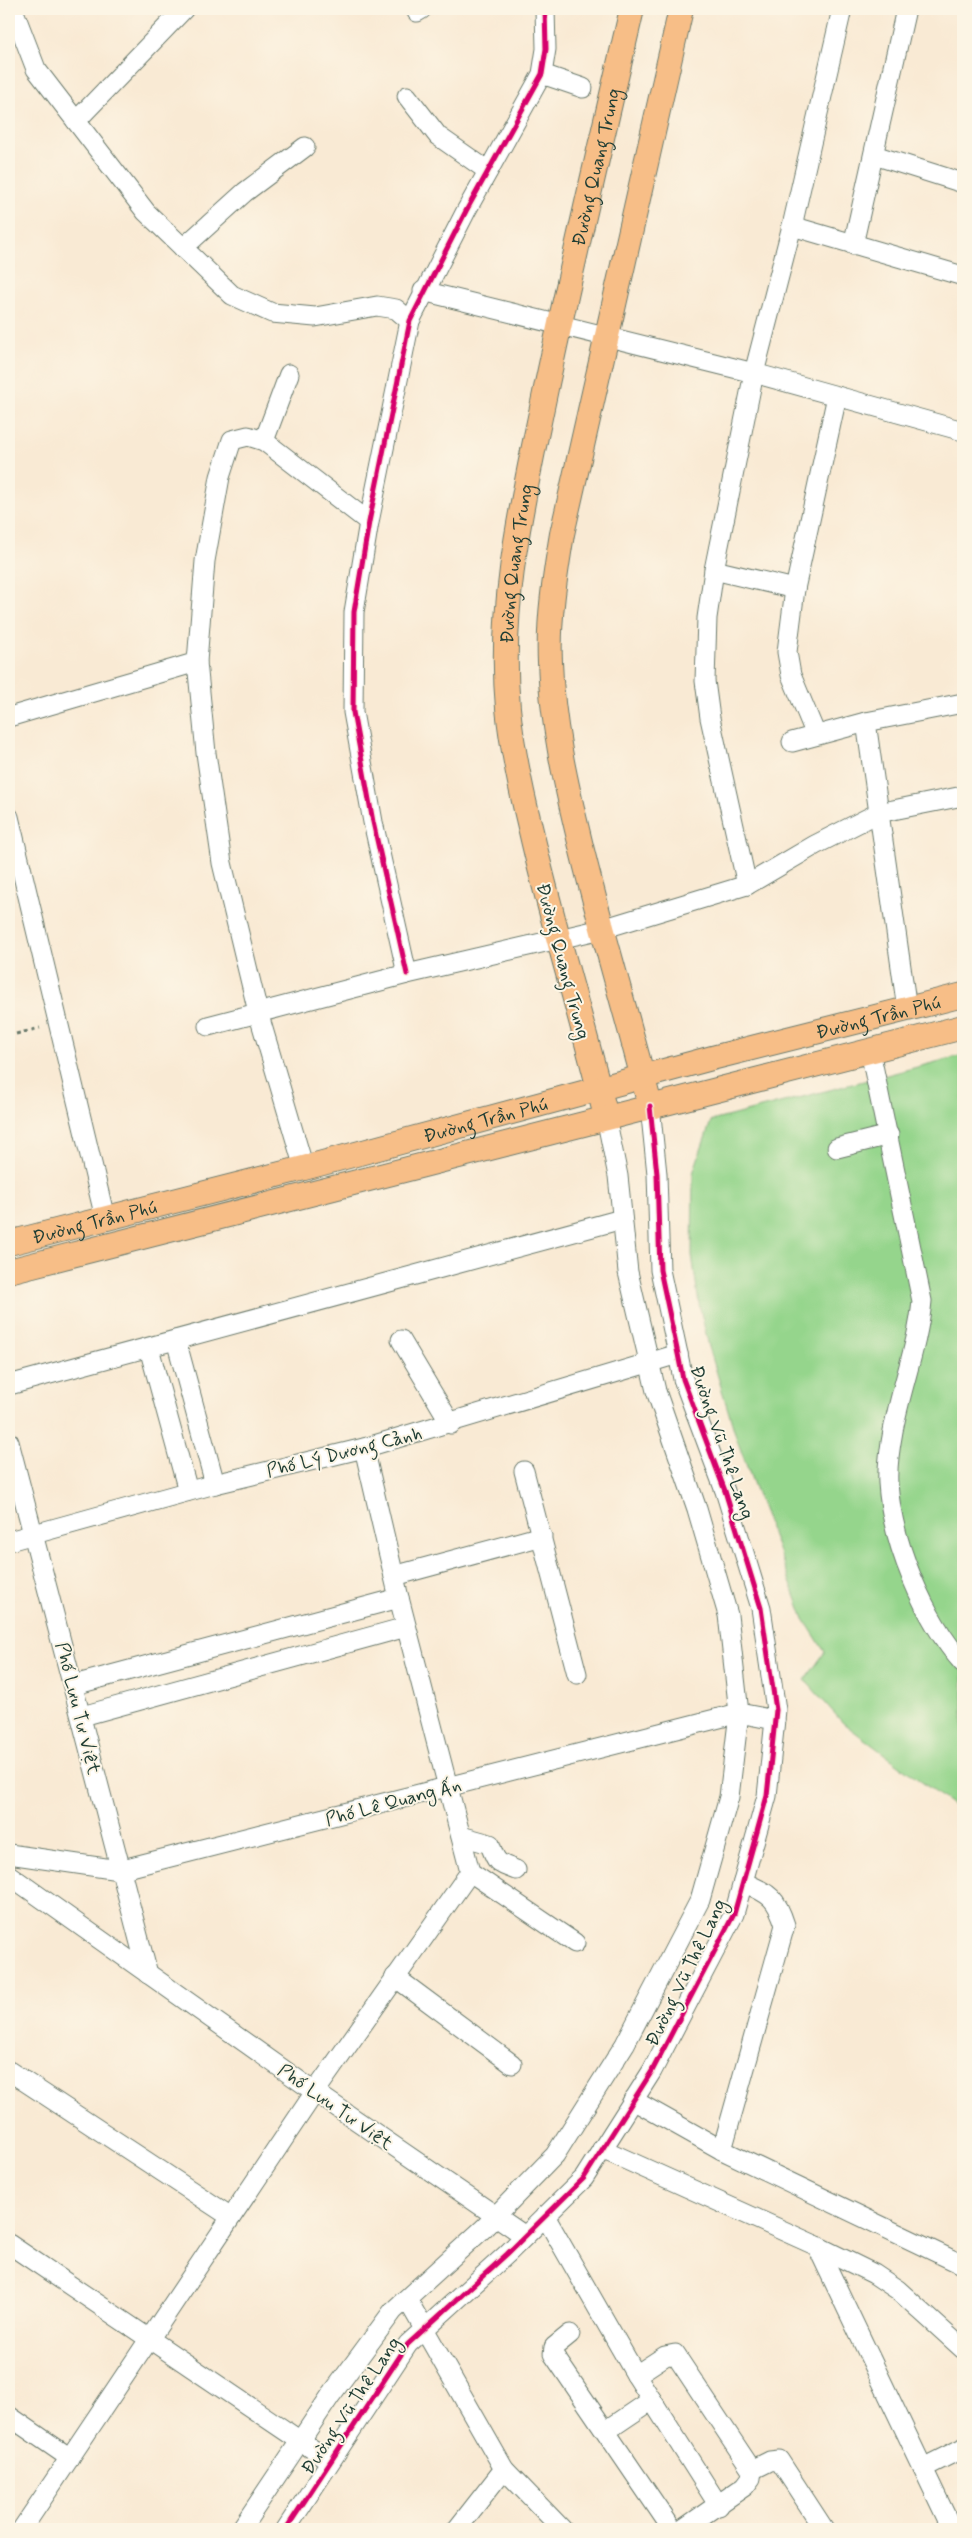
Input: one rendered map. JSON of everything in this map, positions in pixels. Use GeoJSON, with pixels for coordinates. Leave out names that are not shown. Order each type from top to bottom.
{"type":"FeatureCollection","features":[{"type":"Feature","properties":{"kind":"main road","name":"Đường Quang Trung"},"geometry":{"type":"LineString","coordinates":[[606,1118],[557,940],[516,760],[508,708],[505,658],[508,603],[518,519],[559,326],[632,9]]}},
{"type":"Feature","properties":{"kind":"main road","name":"Đường Quang Trung"},"geometry":{"type":"LineString","coordinates":[[650,1106],[587,874],[561,757],[550,661],[555,576],[560,551],[606,336],[681,9]]}},
{"type":"Feature","properties":{"kind":"main road","name":"Đường Trần Phú"},"geometry":{"type":"LineString","coordinates":[[9,1243],[304,1168],[643,1076],[963,995]]}},
{"type":"Feature","properties":{"kind":"main road","name":"Đường Trần Phú"},"geometry":{"type":"LineString","coordinates":[[9,1271],[650,1106],[963,1028]]}},
{"type":"Feature","properties":{"kind":"street"},"geometry":{"type":"LineString","coordinates":[[13,9],[36,69],[146,212],[232,295],[272,313],[315,317],[377,306],[396,309],[410,321]]}},
{"type":"Feature","properties":{"kind":"street"},"geometry":{"type":"LineString","coordinates":[[76,121],[184,9]]}},
{"type":"Feature","properties":{"kind":"street"},"geometry":{"type":"LineString","coordinates":[[407,974],[372,822],[353,712],[354,612],[369,522],[410,321],[488,171],[542,74],[546,49],[545,9]]}},
{"type":"Feature","properties":{"kind":"street"},"geometry":{"type":"LineString","coordinates":[[747,885],[710,718],[704,681],[704,649],[714,570],[754,373],[792,226],[842,9]]}},
{"type":"Feature","properties":{"kind":"street"},"geometry":{"type":"LineString","coordinates":[[853,245],[906,9]]}},
{"type":"Feature","properties":{"kind":"street"},"geometry":{"type":"LineString","coordinates":[[542,74],[583,88]]}},
{"type":"Feature","properties":{"kind":"street"},"geometry":{"type":"LineString","coordinates":[[407,96],[438,136],[488,171]]}},
{"type":"Feature","properties":{"kind":"street"},"geometry":{"type":"LineString","coordinates":[[183,248],[245,192],[304,147]]}},
{"type":"Feature","properties":{"kind":"street"},"geometry":{"type":"LineString","coordinates":[[874,155],[963,183]]}},
{"type":"Feature","properties":{"kind":"street"},"geometry":{"type":"LineString","coordinates":[[792,226],[963,276]]}},
{"type":"Feature","properties":{"kind":"street"},"geometry":{"type":"LineString","coordinates":[[424,291],[754,373],[963,432]]}},
{"type":"Feature","properties":{"kind":"street"},"geometry":{"type":"LineString","coordinates":[[264,441],[289,374]]}},
{"type":"Feature","properties":{"kind":"street"},"geometry":{"type":"LineString","coordinates":[[816,735],[794,683],[787,652],[795,589],[837,396]]}},
{"type":"Feature","properties":{"kind":"street"},"geometry":{"type":"LineString","coordinates":[[304,1168],[258,1012],[222,863],[206,753],[197,662],[205,561],[225,456],[232,440],[248,436],[264,441],[369,522]]}},
{"type":"Feature","properties":{"kind":"street"},"geometry":{"type":"LineString","coordinates":[[714,570],[795,589]]}},
{"type":"Feature","properties":{"kind":"street"},"geometry":{"type":"LineString","coordinates":[[9,717],[197,662]]}},
{"type":"Feature","properties":{"kind":"street"},"geometry":{"type":"LineString","coordinates":[[792,742],[866,722],[963,703]]}},
{"type":"Feature","properties":{"kind":"street"},"geometry":{"type":"LineString","coordinates":[[866,722],[907,1009]]}},
{"type":"Feature","properties":{"kind":"street"},"geometry":{"type":"LineString","coordinates":[[208,1026],[407,974],[602,929],[747,885],[815,845],[878,813],[963,796]]}},
{"type":"Feature","properties":{"kind":"street"},"geometry":{"type":"LineString","coordinates":[[9,817],[105,1218]]}},
{"type":"Feature","properties":{"kind":"street"},"geometry":{"type":"LineString","coordinates":[[870,1051],[922,1301],[920,1325],[893,1431],[888,1483],[897,1535],[919,1593],[950,1649],[963,1664]]}},
{"type":"Feature","properties":{"kind":"street","name":"Đường Vũ Thê Lang"},"geometry":{"type":"LineString","coordinates":[[286,2529],[408,2344],[525,2236],[584,2178],[652,2071],[734,1914],[767,1796],[776,1710],[761,1608],[725,1491],[683,1378],[660,1270],[657,1174],[650,1106]]}},
{"type":"Feature","properties":{"kind":"street","name":"Đường Vũ Thê Lang"},"geometry":{"type":"LineString","coordinates":[[241,2529],[300,2440],[393,2311],[494,2216],[555,2154],[625,2044],[700,1900],[728,1797],[739,1713],[728,1615],[697,1508],[656,1391],[628,1272],[618,1176],[606,1118]]}},
{"type":"Feature","properties":{"kind":"street"},"geometry":{"type":"LineString","coordinates":[[836,1148],[888,1135]]}},
{"type":"Feature","properties":{"kind":"street"},"geometry":{"type":"LineString","coordinates":[[9,1385],[622,1219]]}},
{"type":"Feature","properties":{"kind":"street"},"geometry":{"type":"LineString","coordinates":[[176,1340],[215,1484]]}},
{"type":"Feature","properties":{"kind":"street"},"geometry":{"type":"LineString","coordinates":[[401,1340],[450,1424]]}},
{"type":"Feature","properties":{"kind":"street"},"geometry":{"type":"LineString","coordinates":[[149,1348],[188,1491]]}},
{"type":"Feature","properties":{"kind":"street","name":"Phố Lý Dương Cảnh"},"geometry":{"type":"LineString","coordinates":[[9,1540],[215,1484],[364,1448],[450,1424],[678,1354]]}},
{"type":"Feature","properties":{"kind":"street","name":"Phố Lưu Tư Việt"},"geometry":{"type":"LineString","coordinates":[[9,1442],[82,1716],[119,1870],[148,1974]]}},
{"type":"Feature","properties":{"kind":"street"},"geometry":{"type":"LineString","coordinates":[[364,1448],[406,1627],[470,1872],[575,1943]]}},
{"type":"Feature","properties":{"kind":"street"},"geometry":{"type":"LineString","coordinates":[[524,1471],[577,1674]]}},
{"type":"Feature","properties":{"kind":"street"},"geometry":{"type":"LineString","coordinates":[[394,1576],[542,1536]]}},
{"type":"Feature","properties":{"kind":"street"},"geometry":{"type":"LineString","coordinates":[[74,1685],[399,1598]]}},
{"type":"Feature","properties":{"kind":"street"},"geometry":{"type":"LineString","coordinates":[[82,1716],[406,1627]]}},
{"type":"Feature","properties":{"kind":"street","name":"Phố Lê Quang Ấn"},"geometry":{"type":"LineString","coordinates":[[9,1854],[119,1870],[739,1713],[775,1720]]}},
{"type":"Feature","properties":{"kind":"street"},"geometry":{"type":"LineString","coordinates":[[461,1836],[490,1844],[496,1860],[500,1864],[516,1870]]}},
{"type":"Feature","properties":{"kind":"street"},"geometry":{"type":"LineString","coordinates":[[22,2529],[314,2092],[470,1872]]}},
{"type":"Feature","properties":{"kind":"street","name":"Phố Lưu Tư Việt"},"geometry":{"type":"LineString","coordinates":[[9,1875],[314,2092],[525,2236]]}},
{"type":"Feature","properties":{"kind":"street"},"geometry":{"type":"LineString","coordinates":[[722,2150],[785,1925],[779,1906],[766,1893],[743,1882]]}},
{"type":"Feature","properties":{"kind":"street"},"geometry":{"type":"LineString","coordinates":[[395,1977],[512,2064]]}},
{"type":"Feature","properties":{"kind":"street"},"geometry":{"type":"LineString","coordinates":[[9,2071],[230,2218]]}},
{"type":"Feature","properties":{"kind":"street"},"geometry":{"type":"LineString","coordinates":[[633,2100],[722,2150],[963,2266]]}},
{"type":"Feature","properties":{"kind":"street"},"geometry":{"type":"LineString","coordinates":[[602,2148],[874,2274],[898,2290],[963,2349]]}},
{"type":"Feature","properties":{"kind":"street"},"geometry":{"type":"LineString","coordinates":[[545,2216],[636,2375],[719,2506]]}},
{"type":"Feature","properties":{"kind":"street"},"geometry":{"type":"LineString","coordinates":[[9,2244],[330,2461]]}},
{"type":"Feature","properties":{"kind":"street"},"geometry":{"type":"LineString","coordinates":[[817,2246],[952,2529]]}},
{"type":"Feature","properties":{"kind":"street"},"geometry":{"type":"LineString","coordinates":[[407,2298],[504,2469],[562,2529]]}},
{"type":"Feature","properties":{"kind":"street"},"geometry":{"type":"LineString","coordinates":[[570,2334],[554,2347],[553,2354],[672,2529]]}},
{"type":"Feature","properties":{"kind":"street"},"geometry":{"type":"LineString","coordinates":[[636,2375],[666,2356],[675,2354],[752,2470],[751,2478],[745,2486],[719,2506],[683,2529]]}},
{"type":"Feature","properties":{"kind":"street"},"geometry":{"type":"LineString","coordinates":[[606,2431],[652,2400]]}},
{"type":"Feature","properties":{"kind":"street"},"geometry":{"type":"LineString","coordinates":[[9,2416],[70,2458]]}},
{"type":"Feature","properties":{"kind":"street"},"geometry":{"type":"LineString","coordinates":[[923,2468],[963,2448]]}},
{"type":"Feature","properties":{"kind":"street"},"geometry":{"type":"LineString","coordinates":[[752,2470],[770,2461],[779,2460],[824,2529]]}},
{"type":"Feature","properties":{"kind":"street"},"geometry":{"type":"LineString","coordinates":[[456,2529],[504,2469]]}},
{"type":"Feature","properties":{"kind":"path"},"geometry":{"type":"LineString","coordinates":[[16,1034],[58,1024]]}},
{"type":"Feature","properties":{"kind":"green space"},"geometry":{"type":"Polygon","coordinates":[[[963,1055],[963,1813],[843,1723],[805,1680],[825,1652],[804,1619],[737,1440],[709,1347],[699,1304],[692,1255],[693,1173],[711,1121],[963,1055]]]}},
{"type":"Feature","properties":{"kind":"cycle path"},"geometry":{"type":"LineString","coordinates":[[407,974],[373,822],[353,712],[354,612],[369,522],[410,321],[466,211],[542,74],[546,49],[545,9]]}},
{"type":"Feature","properties":{"kind":"cycle path"},"geometry":{"type":"LineString","coordinates":[[286,2529],[408,2344],[507,2254],[584,2178],[652,2071],[734,1914],[767,1796],[776,1710],[761,1608],[725,1491],[683,1379],[660,1270],[657,1174],[650,1106]]}}]}
